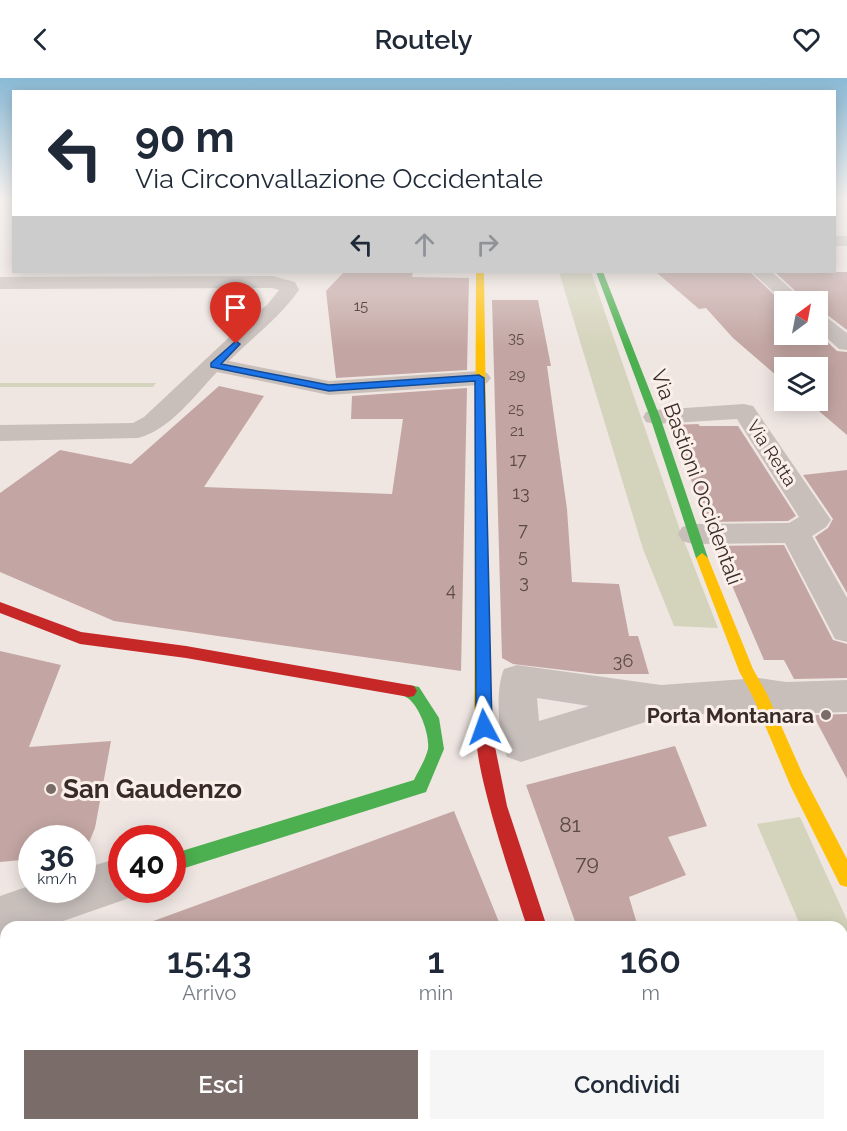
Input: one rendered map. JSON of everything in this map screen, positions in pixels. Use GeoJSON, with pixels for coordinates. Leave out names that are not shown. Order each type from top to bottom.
{"type":"FeatureCollection","features":[{"type":"Feature","properties":{"kind":"street"},"geometry":{"type":"LineString","coordinates":[[480,273],[482,707],[487,759],[495,799],[535,921]]}},
{"type":"Feature","properties":{"kind":"street","name":"Via Bastioni Occidentali"},"geometry":{"type":"LineString","coordinates":[[599,273],[655,417],[693,534],[746,671],[759,694],[797,781],[847,878]]}},
{"type":"Feature","properties":{"kind":"street"},"geometry":{"type":"LineString","coordinates":[[762,273],[783,291]]}},
{"type":"Feature","properties":{"kind":"street"},"geometry":{"type":"LineString","coordinates":[[0,283],[273,282],[288,286],[288,294],[274,309],[261,318],[153,422],[138,430],[0,433]]}},
{"type":"Feature","properties":{"kind":"street"},"geometry":{"type":"LineString","coordinates":[[832,326],[847,344]]}},
{"type":"Feature","properties":{"kind":"street"},"geometry":{"type":"LineString","coordinates":[[214,365],[329,388],[479,378]]}},
{"type":"Feature","properties":{"kind":"street","name":"Via Retta"},"geometry":{"type":"LineString","coordinates":[[655,417],[744,411],[816,520],[795,533]]}},
{"type":"Feature","properties":{"kind":"street"},"geometry":{"type":"LineString","coordinates":[[693,534],[795,533],[847,629]]}},
{"type":"Feature","properties":{"kind":"street"},"geometry":{"type":"LineString","coordinates":[[0,607],[80,638],[186,652],[414,692],[431,718],[436,749],[420,786],[186,859]]}},
{"type":"Feature","properties":{"kind":"street"},"geometry":{"type":"LineString","coordinates":[[661,701],[521,744],[517,680],[661,701],[759,694],[786,698],[847,696]]}},
{"type":"Feature","properties":{"kind":"street"},"geometry":{"type":"LineString","coordinates":[[0,919],[108,884]]}},
{"type":"Feature","properties":{"kind":"green space"},"geometry":{"type":"Polygon","coordinates":[[[559,273],[591,273],[681,533],[718,628],[674,626],[643,549],[559,273]]]}},
{"type":"Feature","properties":{"kind":"green space"},"geometry":{"type":"Polygon","coordinates":[[[0,383],[156,383],[153,387],[0,387],[0,383]]]}},
{"type":"Feature","properties":{"kind":"green space"},"geometry":{"type":"Polygon","coordinates":[[[800,817],[847,921],[798,921],[757,824],[800,817]]]}},
{"type":"Feature","properties":{"kind":"building"},"geometry":{"type":"Polygon","coordinates":[[[847,272],[847,330],[828,316],[828,291],[795,291],[776,273],[847,272]]]}},
{"type":"Feature","properties":{"kind":"building"},"geometry":{"type":"Polygon","coordinates":[[[343,273],[413,273],[412,277],[469,278],[467,370],[336,378],[326,291],[343,273]]]}},
{"type":"Feature","properties":{"kind":"building"},"geometry":{"type":"Polygon","coordinates":[[[657,273],[751,273],[774,295],[774,345],[828,345],[828,342],[837,351],[847,352],[847,435],[819,411],[828,411],[828,357],[774,357],[774,373],[733,338],[706,308],[699,309],[657,273]]]}},
{"type":"Feature","properties":{"kind":"building"},"geometry":{"type":"Polygon","coordinates":[[[492,300],[538,300],[551,366],[547,366],[567,509],[572,582],[619,584],[629,636],[638,636],[649,674],[597,674],[513,664],[502,658],[492,300]]]}},
{"type":"Feature","properties":{"kind":"building"},"geometry":{"type":"Polygon","coordinates":[[[219,386],[264,396],[204,487],[392,494],[403,419],[351,419],[352,396],[467,388],[461,671],[114,621],[0,572],[0,493],[60,450],[131,464],[219,386]]]}},
{"type":"Feature","properties":{"kind":"building"},"geometry":{"type":"Polygon","coordinates":[[[698,424],[700,426],[738,426],[796,516],[788,521],[706,522],[672,425],[698,424]]]}},
{"type":"Feature","properties":{"kind":"building"},"geometry":{"type":"Polygon","coordinates":[[[847,470],[847,593],[815,537],[828,528],[833,519],[803,475],[847,470]]]}},
{"type":"Feature","properties":{"kind":"building"},"geometry":{"type":"Polygon","coordinates":[[[784,545],[833,640],[847,644],[847,678],[794,679],[784,660],[764,660],[715,546],[784,545]]]}},
{"type":"Feature","properties":{"kind":"building","name":"San Gaudenzo"},"geometry":{"type":"Polygon","coordinates":[[[0,651],[61,665],[29,747],[111,741],[96,825],[18,825],[18,860],[0,862],[0,651]]]}},
{"type":"Feature","properties":{"kind":"building","name":"Porta Montanara"},"geometry":{"type":"Polygon","coordinates":[[[847,714],[847,779],[813,715],[847,714]]]}},
{"type":"Feature","properties":{"kind":"building"},"geometry":{"type":"Polygon","coordinates":[[[675,746],[707,826],[668,837],[686,875],[629,897],[636,921],[575,921],[526,785],[675,746]]]}},
{"type":"Feature","properties":{"kind":"building"},"geometry":{"type":"Polygon","coordinates":[[[454,811],[499,921],[153,921],[454,811]]]}},
{"type":"Feature","properties":{"kind":"traffic: fast"},"geometry":{"type":"LineString","coordinates":[[599,273],[655,417],[702,558]]}},
{"type":"Feature","properties":{"kind":"traffic: fast"},"geometry":{"type":"LineString","coordinates":[[186,859],[420,786],[436,749],[431,718],[414,692],[409,691]]}},
{"type":"Feature","properties":{"kind":"traffic: slow"},"geometry":{"type":"LineString","coordinates":[[480,273],[484,732]]}},
{"type":"Feature","properties":{"kind":"traffic: slow"},"geometry":{"type":"LineString","coordinates":[[702,558],[746,671],[759,694],[797,781],[847,878]]}},
{"type":"Feature","properties":{"kind":"traffic: jam"},"geometry":{"type":"LineString","coordinates":[[0,607],[80,638],[186,652],[409,691]]}},
{"type":"Feature","properties":{"kind":"traffic: jam"},"geometry":{"type":"LineString","coordinates":[[484,732],[498,806],[535,921]]}},
{"type":"Feature","properties":{"kind":"place","name":"Porta Montanara"},"geometry":{"type":"Point","coordinates":[826,715]}},
{"type":"Feature","properties":{"kind":"place","name":"San Gaudenzo"},"geometry":{"type":"Point","coordinates":[51,789]}},
{"type":"Feature","properties":{"kind":"route"},"geometry":{"type":"LineString","coordinates":[[236,344],[214,365],[329,388],[479,378],[484,727]]}}]}
